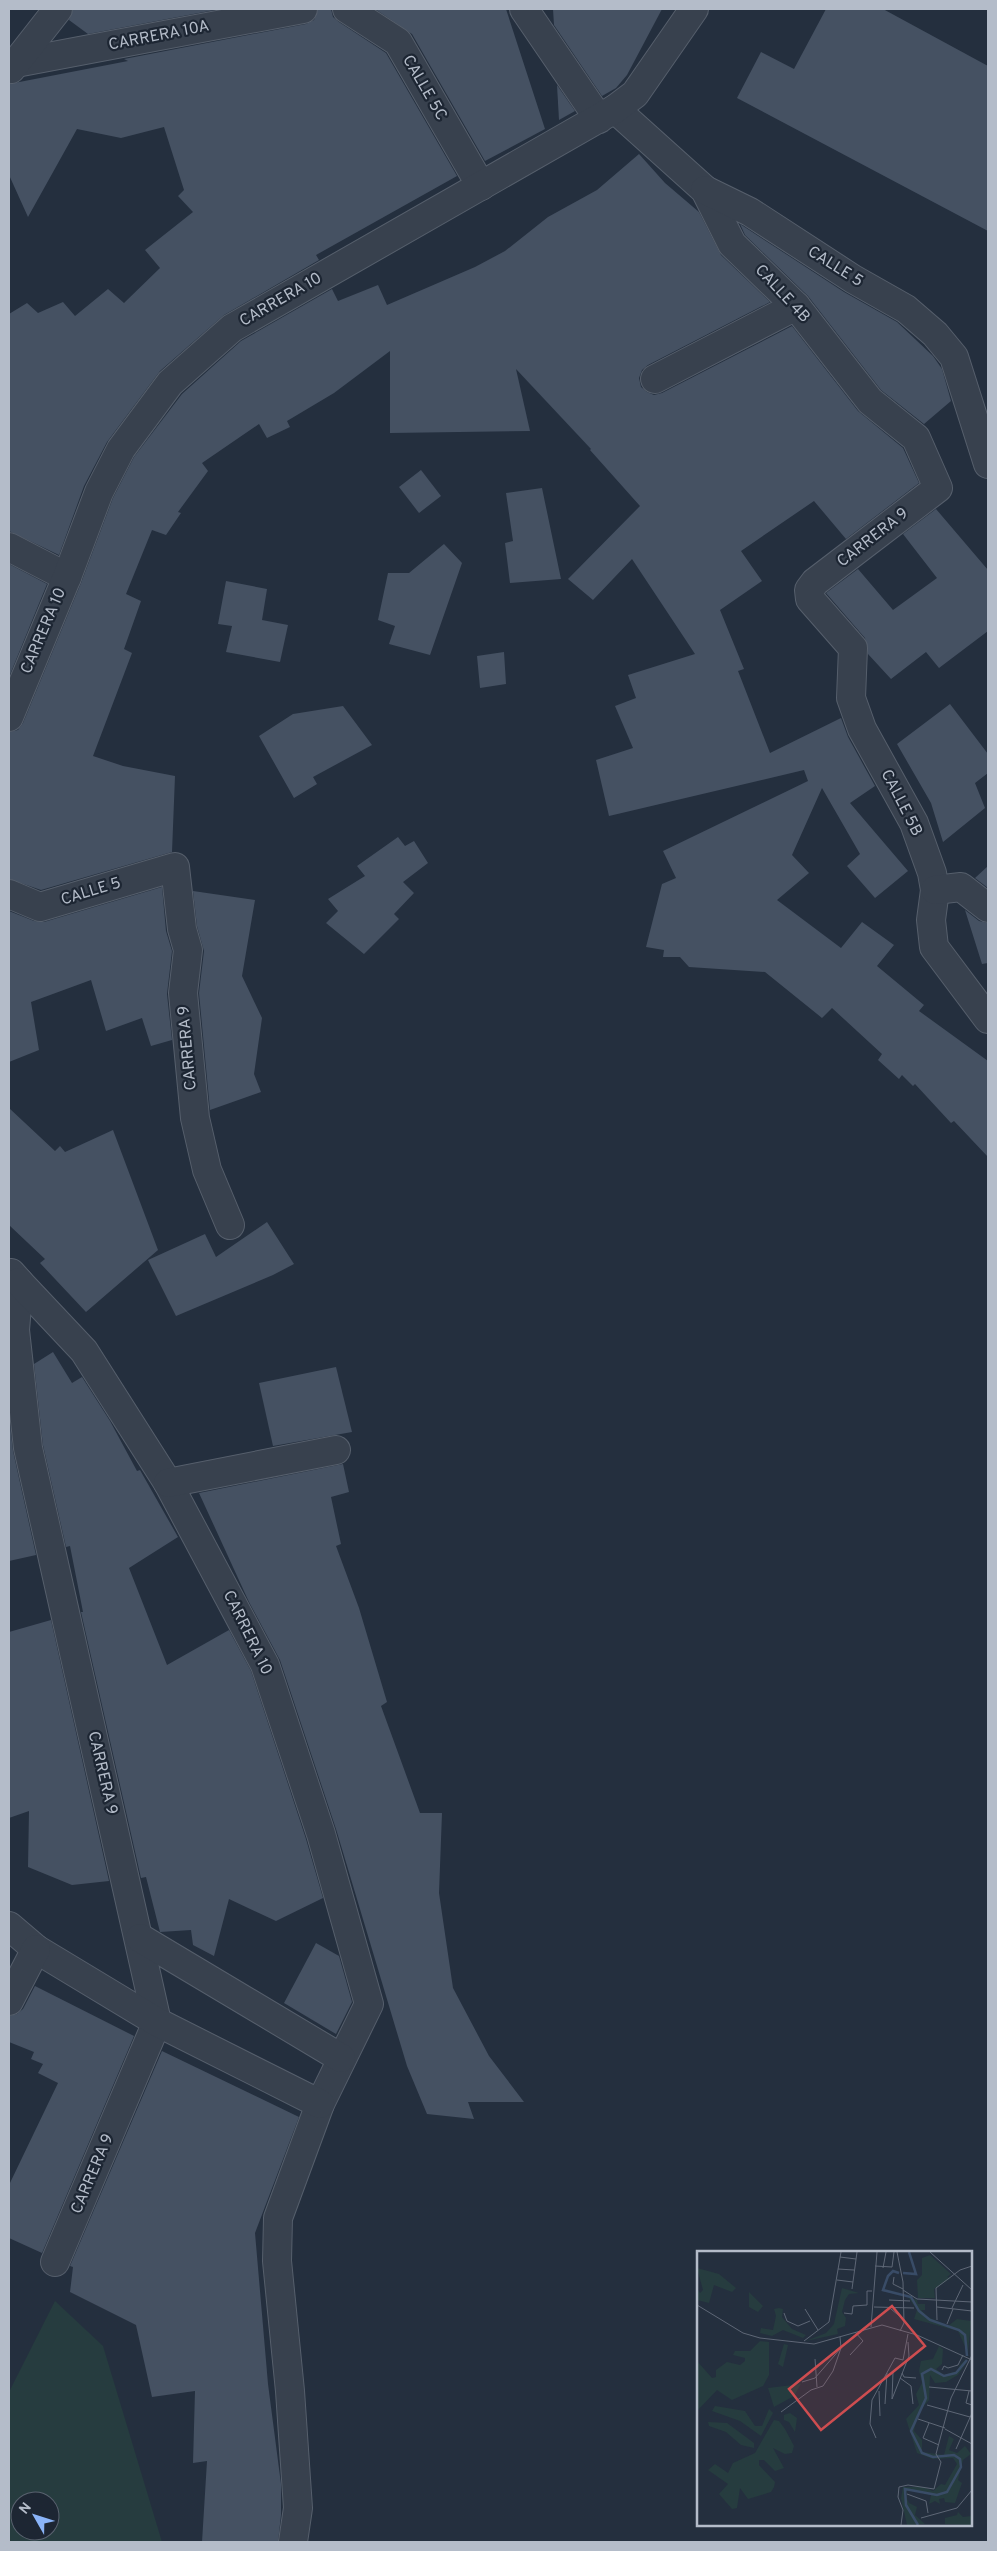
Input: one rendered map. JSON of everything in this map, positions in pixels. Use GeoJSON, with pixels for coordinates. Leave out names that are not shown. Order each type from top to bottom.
{"type":"FeatureCollection","features":[{"type":"Feature","properties":{"kind":"street"},"geometry":{"type":"LineString","coordinates":[[13,67],[58,9]]}},
{"type":"Feature","properties":{"kind":"street","name":"CARRERA 10A"},"geometry":{"type":"LineString","coordinates":[[13,67],[302,9]]}},
{"type":"Feature","properties":{"kind":"street","name":"CALLE 5C"},"geometry":{"type":"LineString","coordinates":[[347,9],[398,42],[481,186]]}},
{"type":"Feature","properties":{"kind":"street","name":"CALLE 4B"},"geometry":{"type":"LineString","coordinates":[[524,9],[607,114],[705,190],[732,244],[796,306],[870,401],[916,438],[938,488]]}},
{"type":"Feature","properties":{"kind":"street","name":"CARRERA 10"},"geometry":{"type":"LineString","coordinates":[[9,717],[67,577],[99,492],[121,449],[170,383],[232,328],[607,114],[635,94],[694,9]]}},
{"type":"Feature","properties":{"kind":"street","name":"CALLE 5"},"geometry":{"type":"LineString","coordinates":[[705,190],[750,212],[844,274],[906,309],[935,334],[954,357],[988,464]]}},
{"type":"Feature","properties":{"kind":"street"},"geometry":{"type":"LineString","coordinates":[[655,380],[796,306]]}},
{"type":"Feature","properties":{"kind":"street","name":"CARRERA 9"},"geometry":{"type":"LineString","coordinates":[[809,590],[815,582],[938,488]]}},
{"type":"Feature","properties":{"kind":"street"},"geometry":{"type":"LineString","coordinates":[[9,547],[67,577]]}},
{"type":"Feature","properties":{"kind":"street","name":"CALLE 5B"},"geometry":{"type":"LineString","coordinates":[[809,590],[810,599],[853,648],[851,698],[862,728],[914,823],[932,873],[935,890],[931,920],[934,947],[988,1019]]}},
{"type":"Feature","properties":{"kind":"street","name":"CALLE 5"},"geometry":{"type":"LineString","coordinates":[[9,894],[40,908],[175,867]]}},
{"type":"Feature","properties":{"kind":"street","name":"CARRERA 9"},"geometry":{"type":"LineString","coordinates":[[175,867],[182,929],[188,950],[183,993],[195,1118],[207,1170],[230,1224]]}},
{"type":"Feature","properties":{"kind":"street"},"geometry":{"type":"LineString","coordinates":[[935,890],[961,887],[988,908]]}},
{"type":"Feature","properties":{"kind":"street","name":"CARRERA 10"},"geometry":{"type":"LineString","coordinates":[[14,1276],[84,1350],[168,1483],[265,1665],[321,1834],[369,2004],[320,2104],[278,2218],[277,2261],[290,2391],[298,2508],[293,2542]]}},
{"type":"Feature","properties":{"kind":"street","name":"CARRERA 9"},"geometry":{"type":"LineString","coordinates":[[14,1276],[15,1330],[28,1448],[140,1938],[157,2022],[55,2262]]}},
{"type":"Feature","properties":{"kind":"street"},"geometry":{"type":"LineString","coordinates":[[168,1483],[336,1450]]}},
{"type":"Feature","properties":{"kind":"street"},"geometry":{"type":"LineString","coordinates":[[9,1926],[36,1949],[157,2022],[320,2104]]}},
{"type":"Feature","properties":{"kind":"street"},"geometry":{"type":"LineString","coordinates":[[140,1938],[342,2058]]}},
{"type":"Feature","properties":{"kind":"street"},"geometry":{"type":"LineString","coordinates":[[9,2001],[36,1949]]}},
{"type":"Feature","properties":{"kind":"green space"},"geometry":{"type":"Polygon","coordinates":[[[55,2301],[103,2346],[162,2542],[9,2542],[9,2392],[55,2301]]]}},
{"type":"Feature","properties":{"kind":"building"},"geometry":{"type":"Polygon","coordinates":[[[73,9],[220,9],[88,34],[69,20],[73,9]]]}},
{"type":"Feature","properties":{"kind":"building"},"geometry":{"type":"Polygon","coordinates":[[[318,9],[331,9],[333,17],[339,22],[386,53],[457,176],[316,255],[319,260],[224,315],[160,371],[107,442],[84,486],[59,555],[9,531],[9,314],[27,303],[38,313],[63,302],[75,316],[108,289],[124,303],[160,268],[145,250],[193,212],[178,196],[184,190],[164,127],[121,138],[77,129],[28,217],[9,175],[9,84],[128,61],[124,59],[306,24],[314,20],[318,9]]]}},
{"type":"Feature","properties":{"kind":"building"},"geometry":{"type":"Polygon","coordinates":[[[375,9],[506,9],[545,129],[485,161],[412,34],[375,9]]]}},
{"type":"Feature","properties":{"kind":"building"},"geometry":{"type":"Polygon","coordinates":[[[553,9],[662,9],[627,75],[616,88],[602,96],[554,25],[553,9]]]}},
{"type":"Feature","properties":{"kind":"building"},"geometry":{"type":"Polygon","coordinates":[[[826,9],[883,9],[988,66],[988,231],[737,98],[761,52],[794,69],[826,9]]]}},
{"type":"Feature","properties":{"kind":"building"},"geometry":{"type":"Polygon","coordinates":[[[557,85],[575,111],[559,120],[557,85]]]}},
{"type":"Feature","properties":{"kind":"building"},"geometry":{"type":"Polygon","coordinates":[[[639,154],[665,183],[699,212],[721,255],[770,302],[648,365],[642,370],[639,378],[641,387],[654,395],[662,393],[792,326],[858,411],[903,448],[919,483],[846,539],[814,501],[741,551],[762,581],[720,610],[744,669],[738,671],[770,753],[841,718],[848,737],[875,786],[850,803],[908,871],[875,898],[847,866],[860,854],[822,788],[792,855],[809,873],[777,900],[841,948],[862,922],[894,945],[877,966],[924,1005],[919,1011],[988,1061],[988,1157],[954,1121],[951,1123],[915,1084],[913,1086],[902,1075],[899,1079],[878,1060],[882,1054],[832,1008],[822,1018],[765,972],[689,967],[680,957],[663,957],[664,950],[646,947],[662,884],[676,878],[663,851],[808,781],[804,770],[609,816],[596,760],[633,748],[615,706],[636,698],[628,675],[695,654],[632,559],[593,600],[568,579],[640,506],[591,449],[516,369],[530,431],[390,433],[390,351],[334,393],[287,421],[290,427],[267,438],[259,424],[202,463],[208,471],[178,512],[181,513],[166,535],[152,530],[126,594],[141,601],[124,649],[132,653],[93,756],[123,766],[175,776],[172,852],[41,890],[9,879],[9,732],[18,730],[23,723],[81,583],[113,498],[134,457],[182,394],[241,341],[332,289],[338,301],[378,285],[387,305],[475,267],[505,251],[548,217],[597,190],[639,154]]]}},
{"type":"Feature","properties":{"kind":"building"},"geometry":{"type":"Polygon","coordinates":[[[740,224],[844,292],[897,322],[933,356],[942,369],[951,401],[924,424],[881,390],[808,296],[745,235],[740,224]]]}},
{"type":"Feature","properties":{"kind":"building"},"geometry":{"type":"Polygon","coordinates":[[[421,470],[441,496],[419,513],[399,487],[421,470]]]}},
{"type":"Feature","properties":{"kind":"building"},"geometry":{"type":"Polygon","coordinates":[[[542,488],[561,579],[510,583],[505,543],[513,541],[506,493],[542,488]]]}},
{"type":"Feature","properties":{"kind":"building"},"geometry":{"type":"Polygon","coordinates":[[[936,509],[988,570],[988,631],[939,668],[926,652],[891,679],[868,654],[865,638],[826,593],[858,569],[893,610],[937,578],[903,534],[936,509]]]}},
{"type":"Feature","properties":{"kind":"building"},"geometry":{"type":"Polygon","coordinates":[[[444,544],[462,563],[430,655],[389,644],[395,626],[378,620],[388,573],[409,573],[444,544]]]}},
{"type":"Feature","properties":{"kind":"building"},"geometry":{"type":"Polygon","coordinates":[[[9,564],[47,584],[9,677],[9,564]]]}},
{"type":"Feature","properties":{"kind":"building"},"geometry":{"type":"Polygon","coordinates":[[[226,581],[267,589],[262,620],[288,625],[280,662],[226,652],[232,626],[218,624],[226,581]]]}},
{"type":"Feature","properties":{"kind":"building"},"geometry":{"type":"Polygon","coordinates":[[[504,652],[506,684],[480,688],[477,656],[504,652]]]}},
{"type":"Feature","properties":{"kind":"building"},"geometry":{"type":"Polygon","coordinates":[[[950,704],[988,754],[988,773],[975,783],[985,808],[943,842],[931,803],[897,744],[950,704]]]}},
{"type":"Feature","properties":{"kind":"building"},"geometry":{"type":"Polygon","coordinates":[[[343,706],[372,745],[313,777],[317,784],[294,798],[259,736],[293,714],[343,706]]]}},
{"type":"Feature","properties":{"kind":"building"},"geometry":{"type":"Polygon","coordinates":[[[398,837],[405,846],[414,841],[428,863],[403,882],[414,893],[394,914],[399,919],[364,954],[326,923],[338,911],[328,899],[365,876],[357,866],[398,837]]]}},
{"type":"Feature","properties":{"kind":"building"},"geometry":{"type":"Polygon","coordinates":[[[988,866],[988,888],[975,878],[988,866]]]}},
{"type":"Feature","properties":{"kind":"building"},"geometry":{"type":"Polygon","coordinates":[[[162,887],[166,931],[172,951],[167,994],[172,1040],[151,1046],[142,1018],[106,1031],[91,980],[31,1002],[39,1050],[9,1062],[9,911],[34,921],[44,922],[162,887]]]}},
{"type":"Feature","properties":{"kind":"building"},"geometry":{"type":"Polygon","coordinates":[[[193,891],[255,900],[242,976],[262,1018],[254,1074],[261,1092],[210,1110],[199,993],[204,951],[197,926],[193,891]]]}},
{"type":"Feature","properties":{"kind":"building"},"geometry":{"type":"Polygon","coordinates":[[[965,910],[979,921],[988,923],[988,963],[982,964],[965,910]]]}},
{"type":"Feature","properties":{"kind":"building"},"geometry":{"type":"Polygon","coordinates":[[[9,1108],[55,1151],[60,1146],[65,1152],[113,1130],[158,1250],[86,1312],[40,1263],[45,1259],[9,1225],[9,1108]]]}},
{"type":"Feature","properties":{"kind":"building"},"geometry":{"type":"Polygon","coordinates":[[[267,1222],[294,1264],[273,1275],[176,1316],[148,1260],[205,1234],[216,1257],[267,1222]]]}},
{"type":"Feature","properties":{"kind":"building"},"geometry":{"type":"Polygon","coordinates":[[[53,1352],[72,1383],[82,1377],[110,1421],[137,1471],[140,1470],[178,1537],[129,1568],[167,1665],[229,1630],[251,1671],[306,1839],[323,1898],[276,1921],[229,1899],[214,1956],[193,1945],[191,1930],[160,1932],[146,1877],[141,1878],[81,1612],[83,1612],[70,1546],[66,1547],[43,1445],[34,1364],[53,1352]]]}},
{"type":"Feature","properties":{"kind":"building"},"geometry":{"type":"Polygon","coordinates":[[[336,1367],[352,1432],[273,1446],[259,1383],[336,1367]]]}},
{"type":"Feature","properties":{"kind":"building"},"geometry":{"type":"Polygon","coordinates":[[[9,1416],[13,1451],[36,1555],[9,1561],[9,1416]]]}},
{"type":"Feature","properties":{"kind":"building"},"geometry":{"type":"Polygon","coordinates":[[[343,1464],[349,1492],[331,1497],[341,1544],[336,1546],[359,1608],[387,1702],[381,1706],[420,1813],[442,1813],[439,1893],[453,1988],[489,2056],[524,2102],[468,2102],[474,2119],[427,2114],[407,2066],[336,1829],[280,1660],[249,1602],[199,1493],[343,1464]]]}},
{"type":"Feature","properties":{"kind":"building"},"geometry":{"type":"Polygon","coordinates":[[[51,1620],[109,1881],[72,1885],[28,1867],[29,1811],[9,1818],[9,1632],[51,1620]]]}},
{"type":"Feature","properties":{"kind":"building"},"geometry":{"type":"Polygon","coordinates":[[[316,1943],[339,1956],[352,2002],[336,2034],[284,2003],[316,1943]]]}},
{"type":"Feature","properties":{"kind":"building"},"geometry":{"type":"Polygon","coordinates":[[[35,1986],[134,2036],[42,2253],[9,2238],[9,2185],[58,2083],[38,2073],[43,2064],[31,2059],[34,2052],[9,2042],[9,2016],[17,2014],[23,2009],[35,1986]]]}},
{"type":"Feature","properties":{"kind":"building"},"geometry":{"type":"Polygon","coordinates":[[[162,2051],[299,2117],[255,2233],[268,2384],[281,2484],[281,2515],[278,2542],[202,2542],[207,2461],[193,2463],[195,2391],[152,2397],[136,2325],[70,2292],[73,2267],[70,2266],[162,2051]]]}}]}
